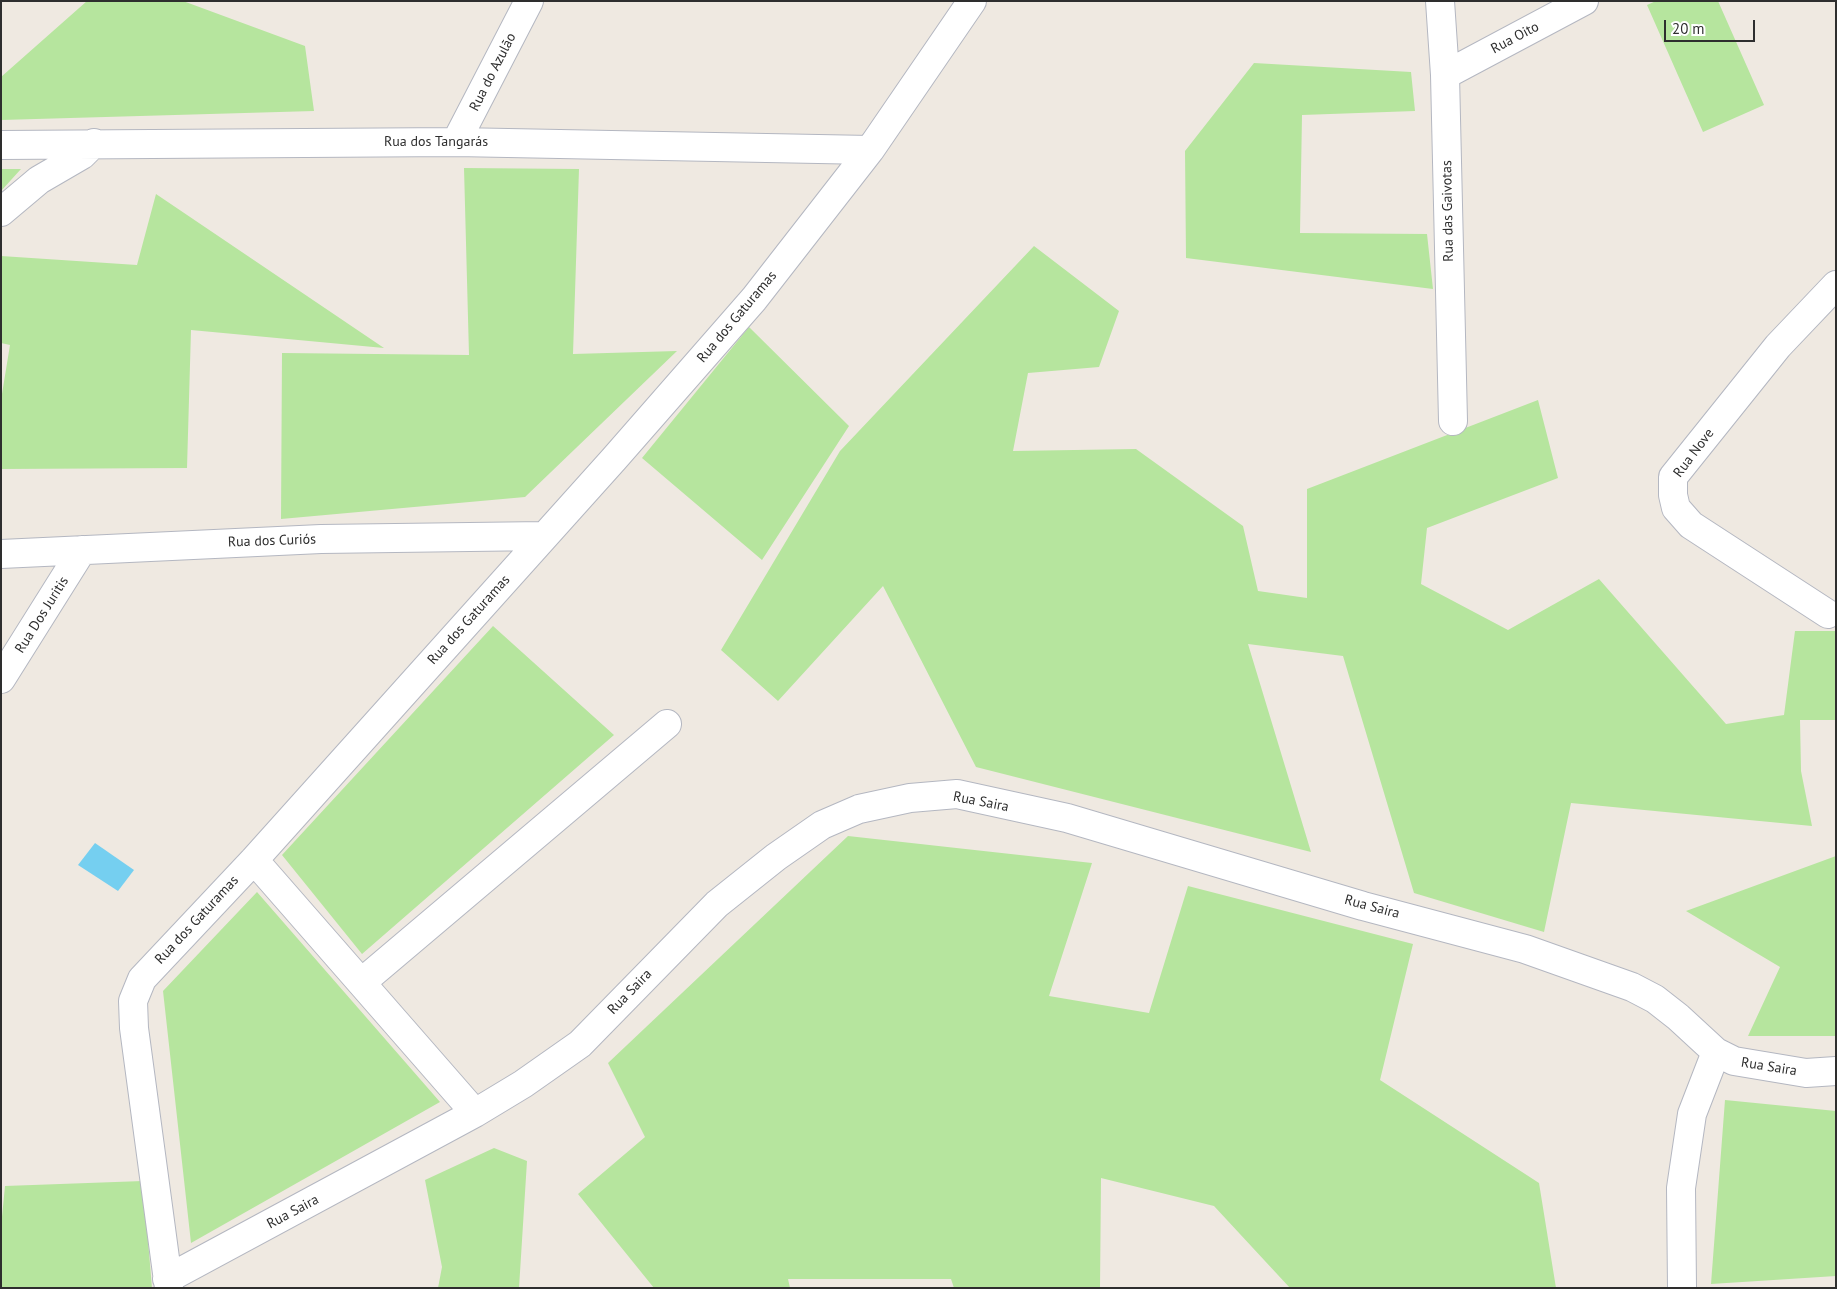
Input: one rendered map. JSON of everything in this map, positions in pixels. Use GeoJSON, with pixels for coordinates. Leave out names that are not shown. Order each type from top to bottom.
{"type":"FeatureCollection","features":[{"type":"Feature","properties":{"kind":"street","name":"Rua do Azulão"},"geometry":{"type":"LineString","coordinates":[[456,142],[529,1]]}},
{"type":"Feature","properties":{"kind":"street","name":"Rua dos Gaturamas"},"geometry":{"type":"LineString","coordinates":[[168,1284],[134,1028],[132,1002],[142,980],[254,860],[754,299],[870,150],[972,1]]}},
{"type":"Feature","properties":{"kind":"street","name":"Rua das Gaivotas"},"geometry":{"type":"LineString","coordinates":[[1440,1],[1445,75],[1453,421]]}},
{"type":"Feature","properties":{"kind":"street","name":"Rua Oito"},"geometry":{"type":"LineString","coordinates":[[1445,75],[1584,1]]}},
{"type":"Feature","properties":{"kind":"street","name":"Rua dos Tangarás"},"geometry":{"type":"LineString","coordinates":[[1,146],[94,143],[456,142],[870,150]]}},
{"type":"Feature","properties":{"kind":"street"},"geometry":{"type":"LineString","coordinates":[[1,212],[38,180],[82,155],[94,143]]}},
{"type":"Feature","properties":{"kind":"street","name":"Rua Nove"},"geometry":{"type":"LineString","coordinates":[[1828,614],[1691,525],[1676,508],[1672,495],[1673,477],[1778,346],[1836,285]]}},
{"type":"Feature","properties":{"kind":"street","name":"Rua dos Curiós"},"geometry":{"type":"LineString","coordinates":[[1,554],[321,539],[544,536]]}},
{"type":"Feature","properties":{"kind":"street","name":"Rua Dos Juritis"},"geometry":{"type":"LineString","coordinates":[[1,679],[82,550]]}},
{"type":"Feature","properties":{"kind":"street"},"geometry":{"type":"LineString","coordinates":[[362,982],[668,724]]}},
{"type":"Feature","properties":{"kind":"street","name":"Rua Saira"},"geometry":{"type":"LineString","coordinates":[[168,1284],[475,1113],[550,1066],[580,1044],[717,904],[822,825],[859,809],[910,798],[957,794],[1067,818],[1354,903],[1525,949],[1640,991],[1678,1017],[1716,1052],[1734,1061],[1759,1067],[1806,1073],[1836,1070]]}},
{"type":"Feature","properties":{"kind":"street"},"geometry":{"type":"LineString","coordinates":[[254,860],[475,1113]]}},
{"type":"Feature","properties":{"kind":"street"},"geometry":{"type":"LineString","coordinates":[[1682,1288],[1681,1188],[1690,1124],[1716,1052]]}},
{"type":"Feature","properties":{"kind":"green space"},"geometry":{"type":"Polygon","coordinates":[[[87,1],[183,1],[305,46],[314,111],[1,120],[1,77],[87,1]]]}},
{"type":"Feature","properties":{"kind":"green space"},"geometry":{"type":"Polygon","coordinates":[[[1656,1],[1718,1],[1764,105],[1703,132],[1647,5],[1656,1]]]}},
{"type":"Feature","properties":{"kind":"green space"},"geometry":{"type":"Polygon","coordinates":[[[1254,63],[1411,72],[1415,111],[1302,115],[1300,233],[1427,234],[1433,289],[1186,258],[1185,151],[1254,63]]]}},
{"type":"Feature","properties":{"kind":"green space"},"geometry":{"type":"Polygon","coordinates":[[[464,168],[579,169],[573,354],[677,351],[525,497],[281,519],[282,353],[469,355],[464,168]]]}},
{"type":"Feature","properties":{"kind":"green space"},"geometry":{"type":"Polygon","coordinates":[[[1,169],[21,169],[1,191],[1,169]]]}},
{"type":"Feature","properties":{"kind":"green space"},"geometry":{"type":"Polygon","coordinates":[[[156,194],[384,348],[191,330],[187,468],[1,469],[1,400],[10,345],[1,343],[1,256],[137,265],[156,194]]]}},
{"type":"Feature","properties":{"kind":"green space"},"geometry":{"type":"Polygon","coordinates":[[[1034,246],[1119,311],[1099,367],[1028,373],[1013,451],[1136,449],[1243,526],[1258,591],[1307,598],[1307,489],[1538,400],[1558,478],[1427,528],[1421,584],[1508,630],[1599,579],[1726,724],[1784,715],[1795,631],[1836,631],[1836,720],[1800,720],[1801,771],[1812,826],[1571,803],[1544,932],[1414,893],[1343,656],[1248,644],[1311,852],[976,767],[883,586],[778,701],[721,650],[840,451],[1034,246]]]}},
{"type":"Feature","properties":{"kind":"green space"},"geometry":{"type":"Polygon","coordinates":[[[749,327],[849,426],[762,560],[642,458],[749,327]]]}},
{"type":"Feature","properties":{"kind":"green space"},"geometry":{"type":"Polygon","coordinates":[[[493,626],[614,735],[362,954],[282,855],[493,626]]]}},
{"type":"Feature","properties":{"kind":"green space"},"geometry":{"type":"Polygon","coordinates":[[[848,836],[1092,863],[1049,996],[1149,1013],[1188,886],[1413,944],[1380,1080],[1539,1183],[1556,1288],[1290,1288],[1214,1206],[1101,1178],[1100,1288],[954,1288],[951,1279],[788,1279],[790,1288],[654,1288],[578,1194],[645,1137],[608,1063],[848,836]]]}},
{"type":"Feature","properties":{"kind":"green space"},"geometry":{"type":"Polygon","coordinates":[[[1836,856],[1836,1036],[1748,1036],[1780,967],[1686,911],[1836,856]]]}},
{"type":"Feature","properties":{"kind":"green space"},"geometry":{"type":"Polygon","coordinates":[[[257,892],[440,1102],[191,1243],[163,991],[257,892]]]}},
{"type":"Feature","properties":{"kind":"green space"},"geometry":{"type":"Polygon","coordinates":[[[1725,1100],[1836,1111],[1836,1276],[1711,1284],[1725,1100]]]}},
{"type":"Feature","properties":{"kind":"green space"},"geometry":{"type":"Polygon","coordinates":[[[494,1148],[527,1161],[519,1288],[438,1288],[442,1267],[425,1180],[494,1148]]]}},
{"type":"Feature","properties":{"kind":"green space"},"geometry":{"type":"Polygon","coordinates":[[[143,1181],[152,1288],[1,1288],[1,1227],[5,1186],[143,1181]]]}},
{"type":"Feature","properties":{"kind":"water"},"geometry":{"type":"Polygon","coordinates":[[[95,843],[134,870],[118,891],[78,865],[95,843]]]}}]}
